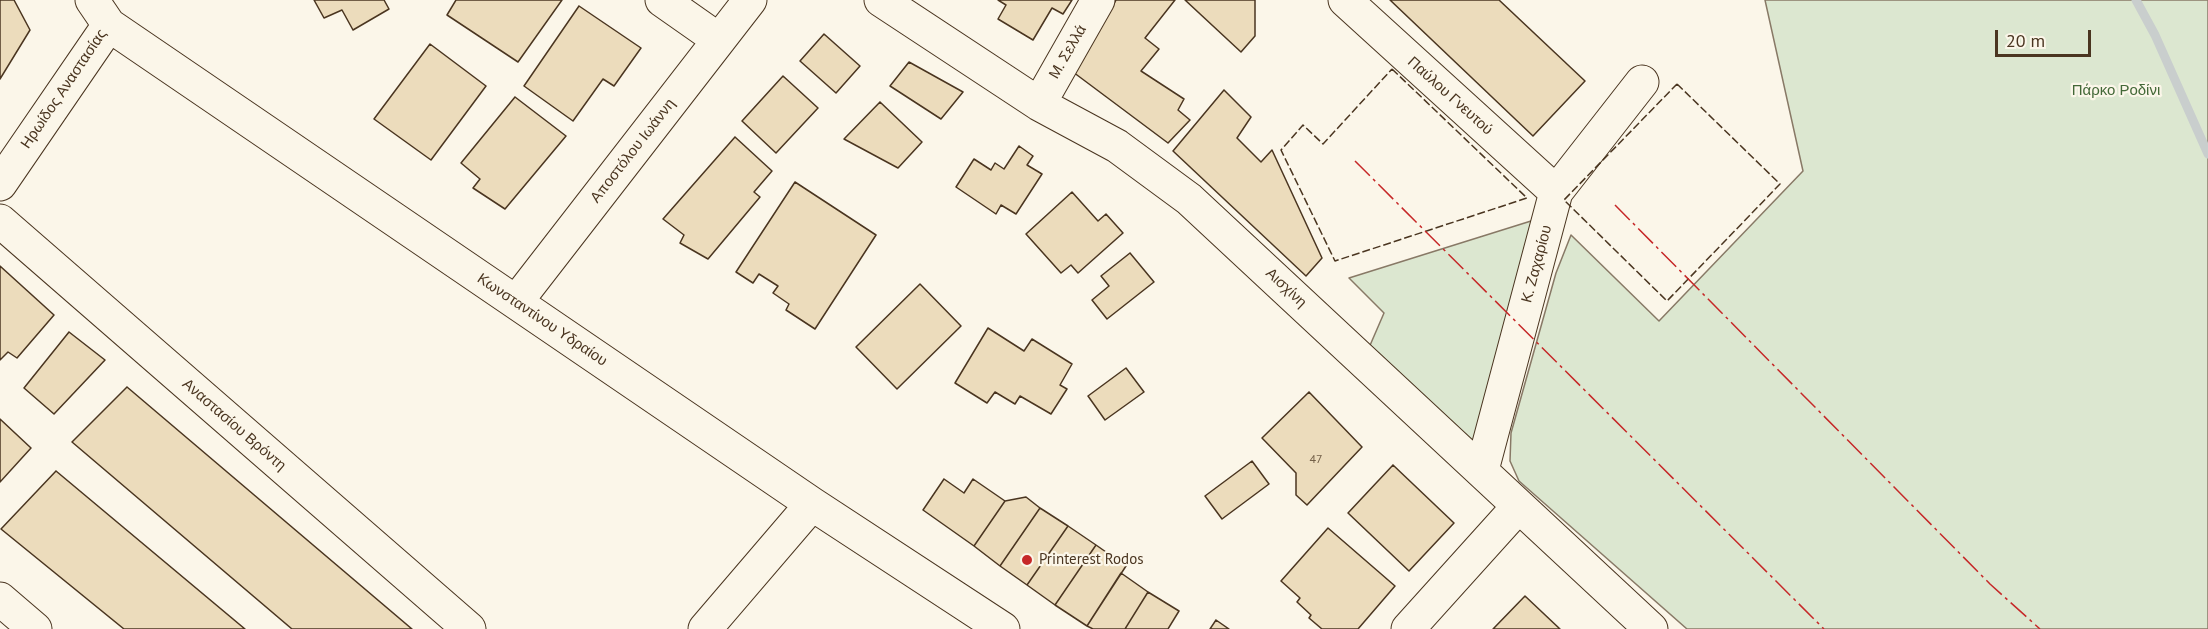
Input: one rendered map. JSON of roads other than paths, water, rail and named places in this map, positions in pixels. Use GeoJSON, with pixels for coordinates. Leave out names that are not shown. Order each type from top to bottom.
{"type":"FeatureCollection","features":[{"type":"Feature","properties":{"kind":"street"},"geometry":{"type":"LineString","coordinates":[[662,0],[719,40]]}},
{"type":"Feature","properties":{"kind":"street","name":"Αποστόλου Ιωάννη"},"geometry":{"type":"LineString","coordinates":[[516,302],[750,0]]}},
{"type":"Feature","properties":{"kind":"street","name":"Αισχίνη"},"geometry":{"type":"LineString","coordinates":[[881,0],[1039,104],[1117,146],[1189,199],[1651,629]]}},
{"type":"Feature","properties":{"kind":"street","name":"Μ. Σελλά"},"geometry":{"type":"LineString","coordinates":[[1039,104],[1098,0]]}},
{"type":"Feature","properties":{"kind":"street","name":"Παύλου Γνευτού"},"geometry":{"type":"LineString","coordinates":[[1345,0],[1556,192]]}},
{"type":"Feature","properties":{"kind":"street","name":"Ηρωίδος Αναστασίας"},"geometry":{"type":"LineString","coordinates":[[0,184],[100,12]]}},
{"type":"Feature","properties":{"kind":"street","name":"Κωνσταντίνου Υδραίου"},"geometry":{"type":"LineString","coordinates":[[100,12],[516,302],[812,504],[1003,629]]}},
{"type":"Feature","properties":{"kind":"street","name":"Κ. Ζαχαρίου"},"geometry":{"type":"LineString","coordinates":[[1482,470],[1556,192],[1642,82]]}},
{"type":"Feature","properties":{"kind":"street","name":"Αναστασίου Βρόντη"},"geometry":{"type":"LineString","coordinates":[[0,221],[469,629]]}},
{"type":"Feature","properties":{"kind":"street"},"geometry":{"type":"LineString","coordinates":[[705,629],[812,504]]}},
{"type":"Feature","properties":{"kind":"street"},"geometry":{"type":"LineString","coordinates":[[1408,629],[1518,507]]}},
{"type":"Feature","properties":{"kind":"street"},"geometry":{"type":"LineString","coordinates":[[0,599],[35,629]]}},
{"type":"Feature","properties":{"kind":"waterway"},"geometry":{"type":"LineString","coordinates":[[2136,0],[2155,35],[2208,154]]}},
{"type":"Feature","properties":{"kind":"place","name":"Printerest Rodos"},"geometry":{"type":"Point","coordinates":[1027,560]}},
{"type":"Feature","properties":{"kind":"park label","name":"Πάρκο Ροδίνι"},"geometry":{"type":"Point","coordinates":[2116,91]}}]}
